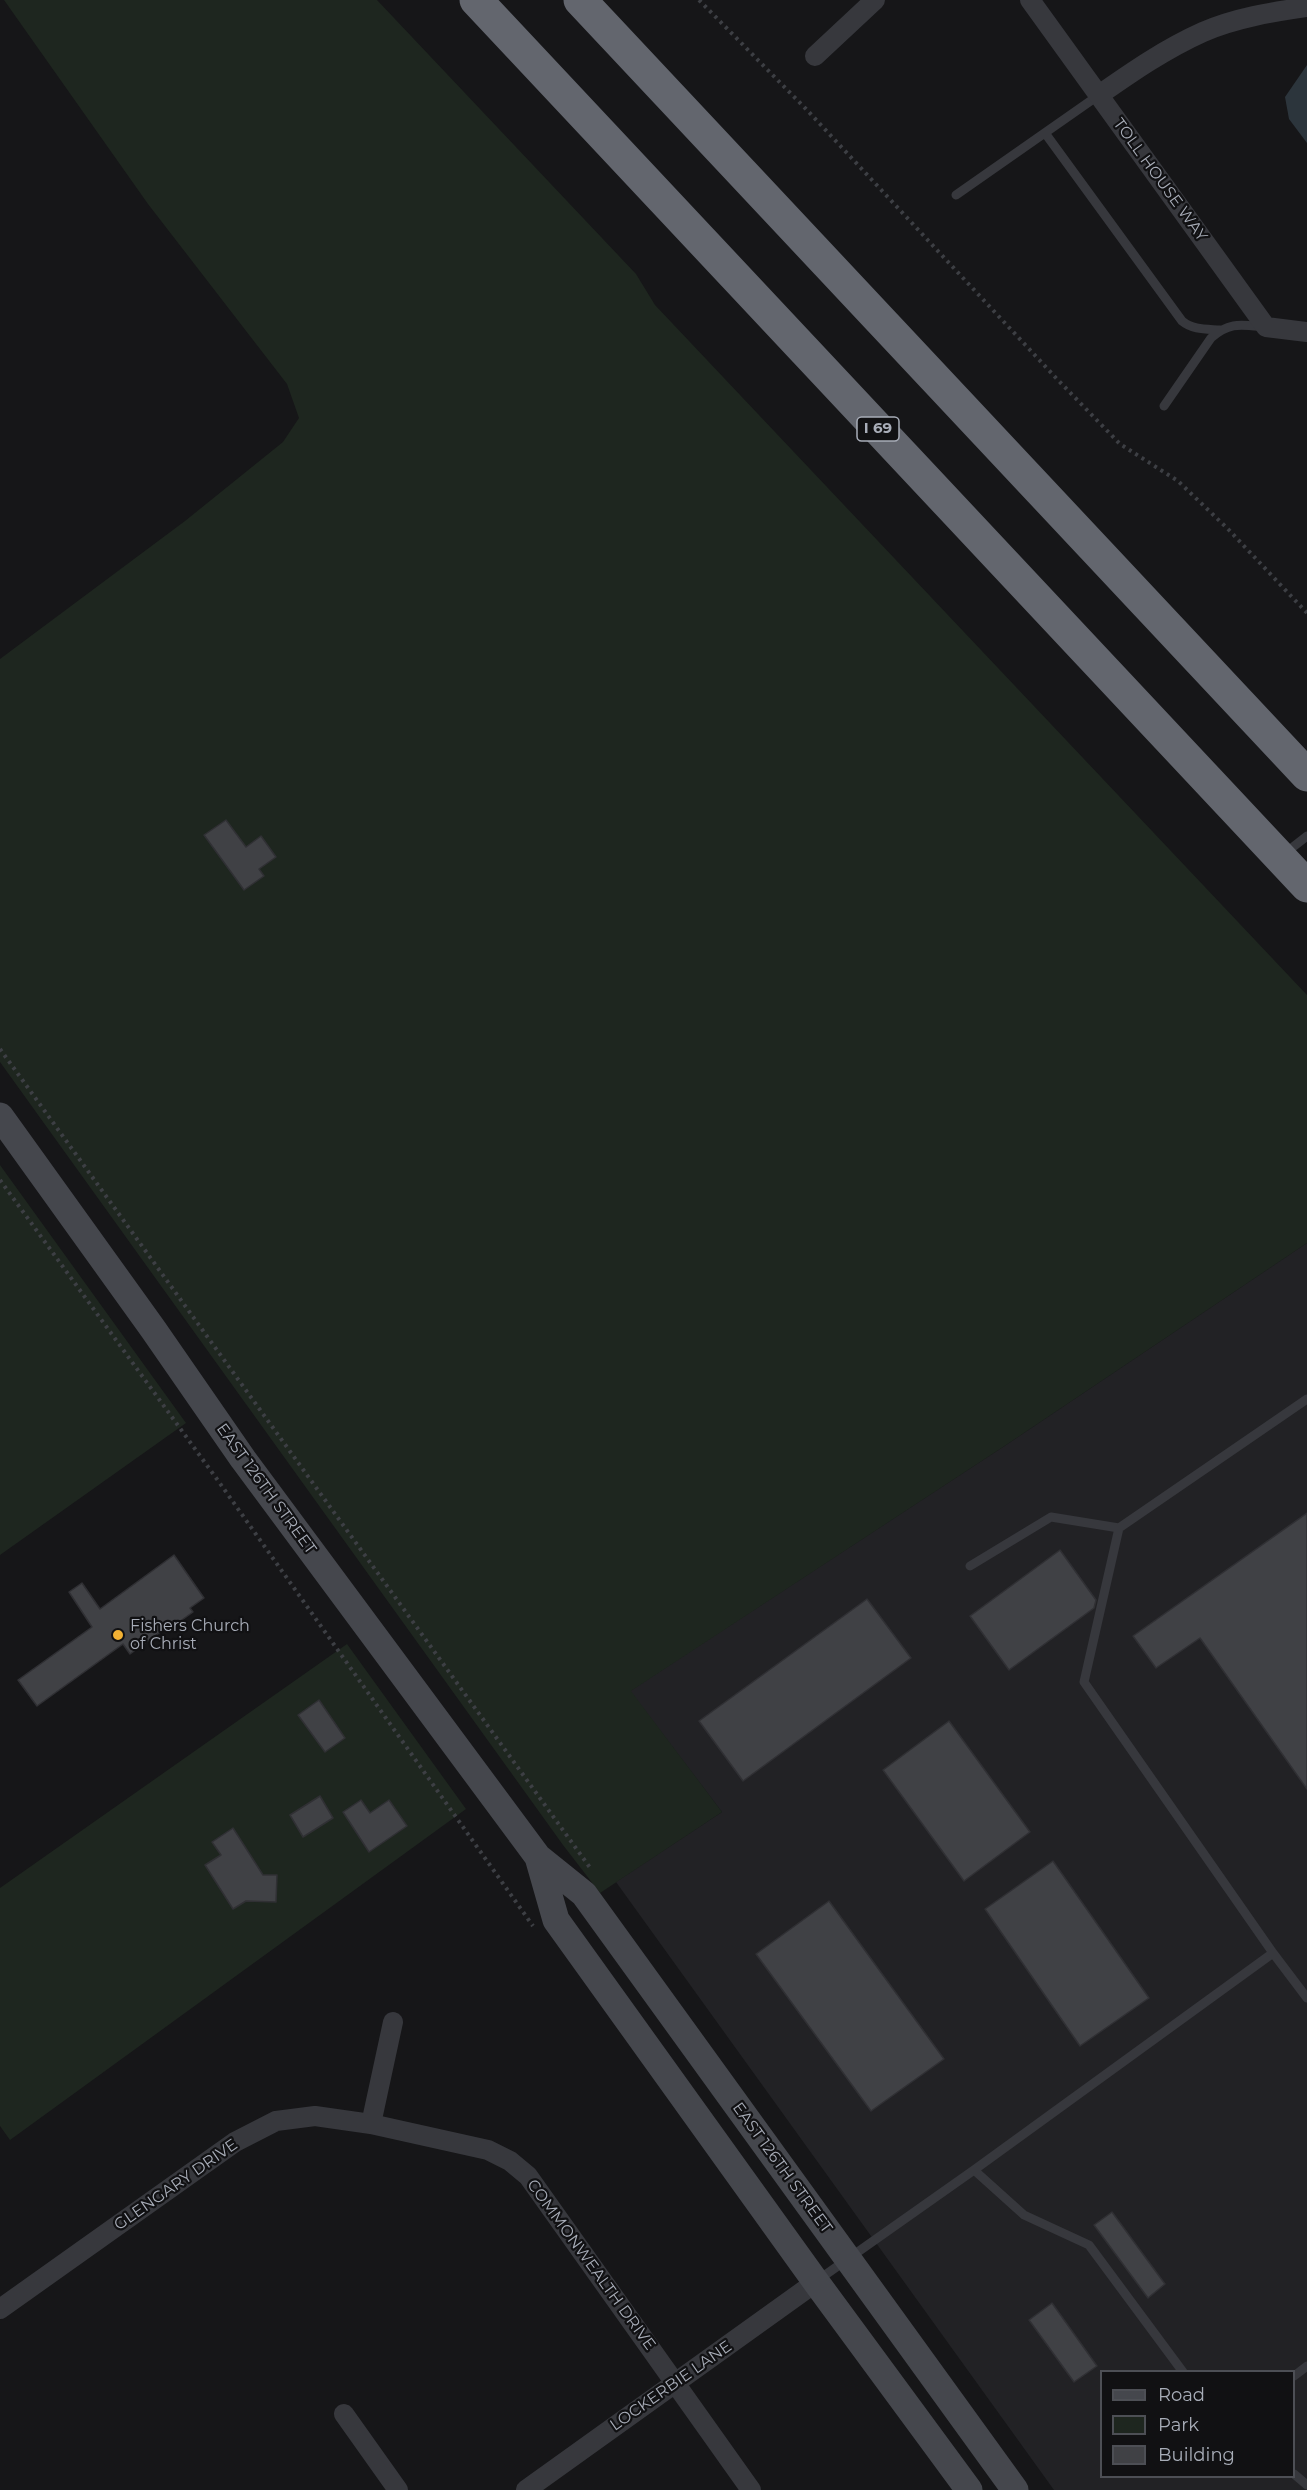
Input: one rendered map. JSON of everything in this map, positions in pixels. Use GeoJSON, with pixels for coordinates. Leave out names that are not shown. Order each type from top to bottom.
{"type":"FeatureCollection","features":[{"type":"Feature","properties":{"kind":"highway","name":"I 69"},"geometry":{"type":"LineString","coordinates":[[476,0],[1307,886]]}},
{"type":"Feature","properties":{"kind":"highway"},"geometry":{"type":"LineString","coordinates":[[580,0],[1307,775]]}},
{"type":"Feature","properties":{"kind":"main road","name":"EAST 126TH STREET"},"geometry":{"type":"LineString","coordinates":[[0,1116],[153,1329],[243,1460],[538,1857],[584,1894],[1015,2490]]}},
{"type":"Feature","properties":{"kind":"main road","name":"EAST 126TH STREET"},"geometry":{"type":"LineString","coordinates":[[538,1857],[556,1920],[816,2282],[969,2490]]}},
{"type":"Feature","properties":{"kind":"street"},"geometry":{"type":"LineString","coordinates":[[815,56],[875,0]]}},
{"type":"Feature","properties":{"kind":"street","name":"TOLL HOUSE WAY"},"geometry":{"type":"LineString","coordinates":[[1030,0],[1266,327]]}},
{"type":"Feature","properties":{"kind":"street"},"geometry":{"type":"LineString","coordinates":[[1099,95],[1164,51],[1203,32],[1224,24],[1307,7]]}},
{"type":"Feature","properties":{"kind":"street"},"geometry":{"type":"LineString","coordinates":[[1266,327],[1307,332]]}},
{"type":"Feature","properties":{"kind":"street"},"geometry":{"type":"LineString","coordinates":[[371,2124],[393,2022]]}},
{"type":"Feature","properties":{"kind":"street","name":"GLENGARY DRIVE"},"geometry":{"type":"LineString","coordinates":[[0,2309],[256,2130],[276,2121],[294,2117],[315,2116],[371,2124]]}},
{"type":"Feature","properties":{"kind":"street","name":"COMMONWEALTH DRIVE"},"geometry":{"type":"LineString","coordinates":[[371,2124],[488,2150],[510,2160],[528,2176],[751,2490]]}},
{"type":"Feature","properties":{"kind":"street","name":"LOCKERBIE LANE"},"geometry":{"type":"LineString","coordinates":[[526,2490],[816,2282]]}},
{"type":"Feature","properties":{"kind":"street"},"geometry":{"type":"LineString","coordinates":[[344,2414],[398,2490]]}},
{"type":"Feature","properties":{"kind":"lane"},"geometry":{"type":"LineString","coordinates":[[956,195],[1099,95]]}},
{"type":"Feature","properties":{"kind":"lane"},"geometry":{"type":"LineString","coordinates":[[1045,133],[1182,321],[1189,327],[1220,330]]}},
{"type":"Feature","properties":{"kind":"lane"},"geometry":{"type":"LineString","coordinates":[[1164,406],[1211,338],[1220,330],[1231,325],[1266,327]]}},
{"type":"Feature","properties":{"kind":"lane"},"geometry":{"type":"LineString","coordinates":[[1280,857],[1307,836]]}},
{"type":"Feature","properties":{"kind":"lane"},"geometry":{"type":"LineString","coordinates":[[1307,1399],[1119,1528],[1084,1682],[1273,1953],[1307,1998]]}},
{"type":"Feature","properties":{"kind":"lane"},"geometry":{"type":"LineString","coordinates":[[970,1566],[1051,1517],[1119,1528]]}},
{"type":"Feature","properties":{"kind":"lane"},"geometry":{"type":"LineString","coordinates":[[816,2282],[1273,1953]]}},
{"type":"Feature","properties":{"kind":"lane"},"geometry":{"type":"LineString","coordinates":[[974,2170],[1024,2215],[1089,2245],[1182,2370]]}},
{"type":"Feature","properties":{"kind":"lane"},"geometry":{"type":"LineString","coordinates":[[1295,2476],[1307,2485]]}},
{"type":"Feature","properties":{"kind":"path"},"geometry":{"type":"LineString","coordinates":[[699,0],[806,108],[1120,444],[1178,480],[1307,613]]}},
{"type":"Feature","properties":{"kind":"path"},"geometry":{"type":"LineString","coordinates":[[0,1049],[592,1870]]}},
{"type":"Feature","properties":{"kind":"path"},"geometry":{"type":"LineString","coordinates":[[0,1180],[226,1492],[535,1929]]}},
{"type":"Feature","properties":{"kind":"shaded area"},"geometry":{"type":"Polygon","coordinates":[[[1307,65],[1307,143],[1289,119],[1285,97],[1307,65]]]}},
{"type":"Feature","properties":{"kind":"shaded area"},"geometry":{"type":"Polygon","coordinates":[[[1307,1243],[1307,2490],[1054,2490],[616,1882],[722,1812],[630,1691],[1006,1445],[1307,1243]]]}},
{"type":"Feature","properties":{"kind":"green space"},"geometry":{"type":"Polygon","coordinates":[[[4,0],[377,0],[636,274],[655,305],[1307,995],[1307,1243],[1006,1445],[631,1691],[722,1812],[600,1893],[563,1845],[0,1062],[0,659],[185,521],[283,442],[299,418],[287,384],[148,204],[4,0]]]}},
{"type":"Feature","properties":{"kind":"green space"},"geometry":{"type":"Polygon","coordinates":[[[0,1165],[186,1423],[0,1555],[0,1165]]]}},
{"type":"Feature","properties":{"kind":"green space"},"geometry":{"type":"Polygon","coordinates":[[[347,1644],[466,1809],[10,2140],[0,2126],[0,1888],[347,1644]]]}},
{"type":"Feature","properties":{"kind":"building"},"geometry":{"type":"Polygon","coordinates":[[[226,820],[246,847],[261,836],[276,857],[259,869],[264,876],[244,890],[204,835],[226,820]]]}},
{"type":"Feature","properties":{"kind":"building"},"geometry":{"type":"Polygon","coordinates":[[[1307,1513],[1307,1789],[1200,1638],[1156,1668],[1133,1636],[1307,1513]]]}},
{"type":"Feature","properties":{"kind":"building"},"geometry":{"type":"Polygon","coordinates":[[[1060,1550],[1096,1600],[1094,1608],[1009,1670],[970,1616],[1060,1550]]]}},
{"type":"Feature","properties":{"kind":"building","name":"Fishers Church of Christ"},"geometry":{"type":"Polygon","coordinates":[[[174,1555],[204,1598],[190,1608],[193,1612],[179,1622],[177,1620],[130,1654],[123,1644],[37,1706],[18,1680],[92,1627],[69,1592],[82,1583],[100,1609],[174,1555]]]}},
{"type":"Feature","properties":{"kind":"building"},"geometry":{"type":"Polygon","coordinates":[[[867,1599],[911,1658],[743,1781],[699,1721],[867,1599]]]}},
{"type":"Feature","properties":{"kind":"building"},"geometry":{"type":"Polygon","coordinates":[[[319,1700],[345,1738],[325,1752],[298,1715],[319,1700]]]}},
{"type":"Feature","properties":{"kind":"building"},"geometry":{"type":"Polygon","coordinates":[[[949,1721],[1030,1832],[964,1881],[883,1770],[949,1721]]]}},
{"type":"Feature","properties":{"kind":"building"},"geometry":{"type":"Polygon","coordinates":[[[320,1796],[333,1818],[303,1837],[290,1815],[320,1796]]]}},
{"type":"Feature","properties":{"kind":"building"},"geometry":{"type":"Polygon","coordinates":[[[361,1800],[370,1813],[389,1800],[407,1826],[369,1852],[343,1812],[361,1800]]]}},
{"type":"Feature","properties":{"kind":"building"},"geometry":{"type":"Polygon","coordinates":[[[233,1828],[263,1875],[277,1875],[276,1902],[246,1901],[233,1909],[205,1865],[221,1855],[212,1842],[233,1828]]]}},
{"type":"Feature","properties":{"kind":"building"},"geometry":{"type":"Polygon","coordinates":[[[1053,1861],[1149,1998],[1080,2046],[985,1909],[1053,1861]]]}},
{"type":"Feature","properties":{"kind":"building"},"geometry":{"type":"Polygon","coordinates":[[[829,1901],[944,2059],[871,2111],[756,1954],[829,1901]]]}},
{"type":"Feature","properties":{"kind":"building"},"geometry":{"type":"Polygon","coordinates":[[[1112,2212],[1165,2284],[1148,2298],[1094,2225],[1112,2212]]]}},
{"type":"Feature","properties":{"kind":"building"},"geometry":{"type":"Polygon","coordinates":[[[1052,2303],[1097,2366],[1074,2382],[1029,2320],[1052,2303]]]}},
{"type":"Feature","properties":{"kind":"place","name":"Fishers Church of Christ"},"geometry":{"type":"Point","coordinates":[118,1635]}}]}
